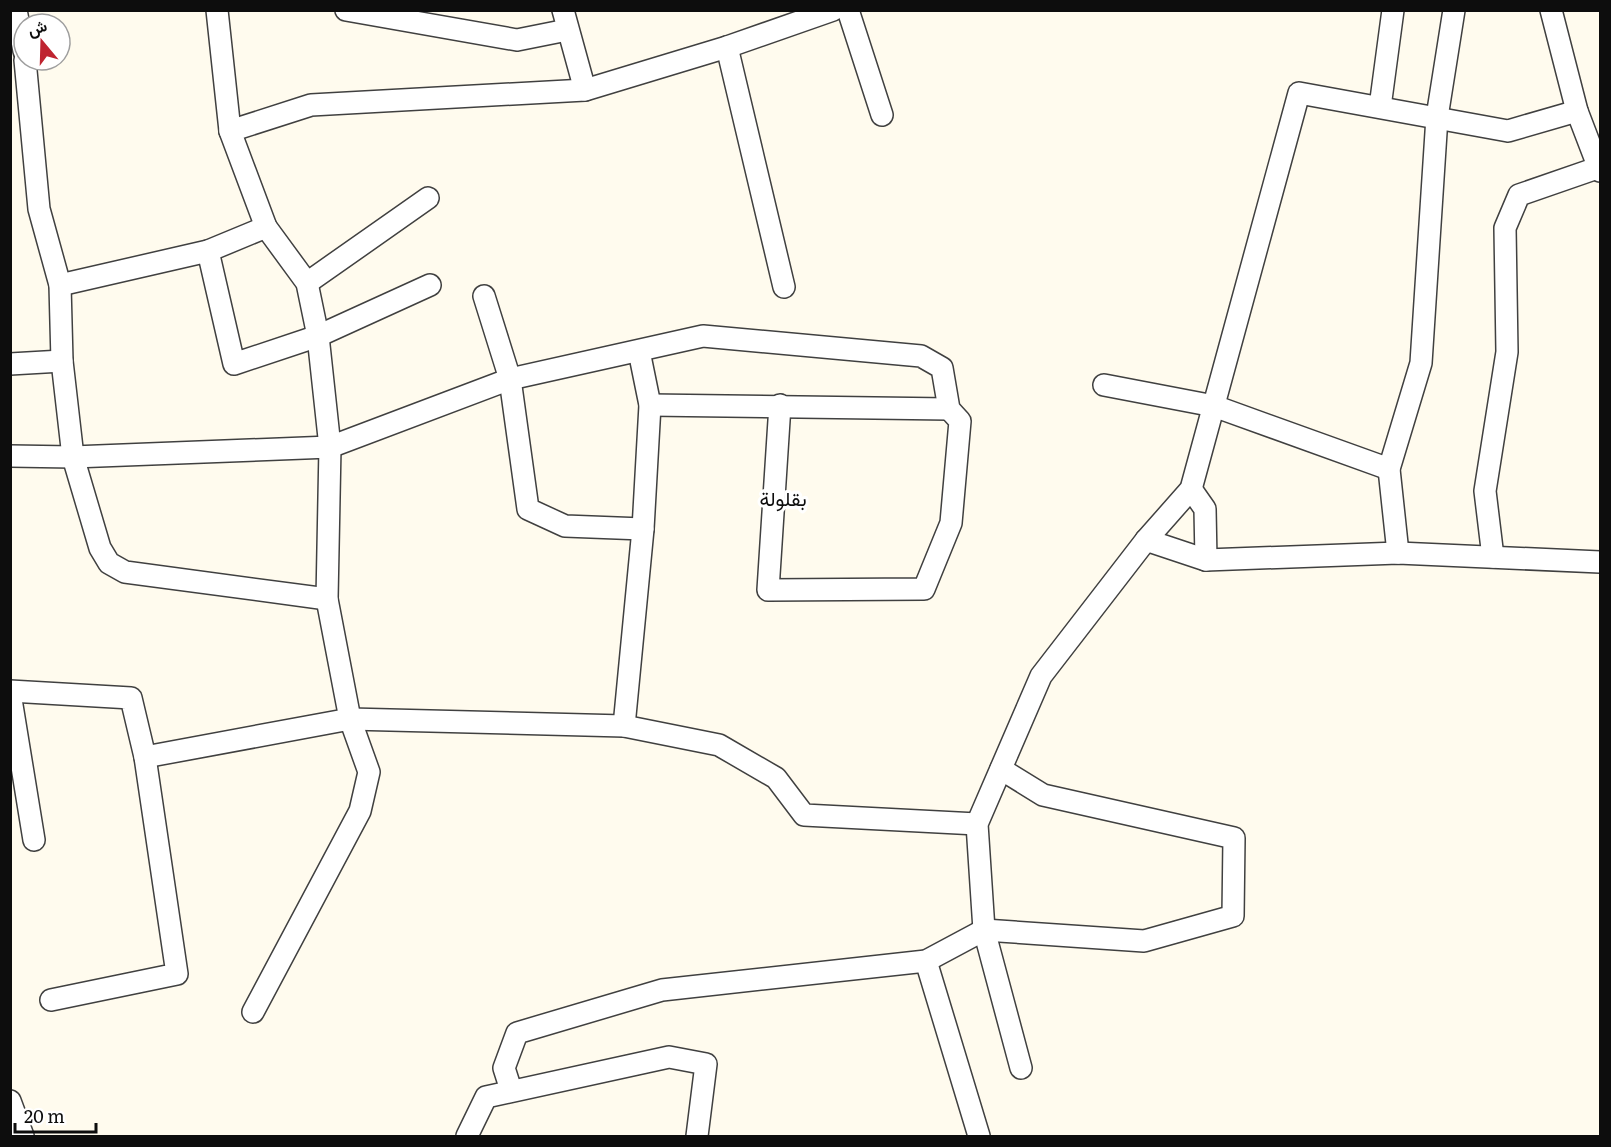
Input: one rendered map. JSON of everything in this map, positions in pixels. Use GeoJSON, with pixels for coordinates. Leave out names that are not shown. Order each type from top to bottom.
{"type":"FeatureCollection","features":[{"type":"Feature","properties":{"kind":"street"},"geometry":{"type":"LineString","coordinates":[[217,10],[230,131],[266,227],[307,283],[318,336],[330,447],[327,599],[350,718],[369,772],[360,811],[253,1011]]}},
{"type":"Feature","properties":{"kind":"street"},"geometry":{"type":"LineString","coordinates":[[346,10],[517,40],[565,20],[585,90]]}},
{"type":"Feature","properties":{"kind":"street"},"geometry":{"type":"LineString","coordinates":[[230,131],[311,105],[585,90],[727,47],[832,10]]}},
{"type":"Feature","properties":{"kind":"street"},"geometry":{"type":"LineString","coordinates":[[848,10],[882,115]]}},
{"type":"Feature","properties":{"kind":"street"},"geometry":{"type":"LineString","coordinates":[[1380,107],[1393,10]]}},
{"type":"Feature","properties":{"kind":"street"},"geometry":{"type":"LineString","coordinates":[[1398,553],[1389,469],[1421,363],[1437,117],[1454,10]]}},
{"type":"Feature","properties":{"kind":"street"},"geometry":{"type":"LineString","coordinates":[[1493,557],[1485,492],[1507,352],[1505,228],[1519,195],[1600,169],[1577,111],[1551,10]]}},
{"type":"Feature","properties":{"kind":"street"},"geometry":{"type":"LineString","coordinates":[[727,47],[784,287]]}},
{"type":"Feature","properties":{"kind":"street"},"geometry":{"type":"LineString","coordinates":[[26,72],[39,209],[60,285],[62,361],[73,457],[100,548],[109,563],[125,572],[327,599]]}},
{"type":"Feature","properties":{"kind":"street"},"geometry":{"type":"LineString","coordinates":[[1022,1068],[984,930],[977,824],[1041,676],[1146,540],[1191,489],[1299,93],[1508,131],[1577,111]]}},
{"type":"Feature","properties":{"kind":"street"},"geometry":{"type":"LineString","coordinates":[[307,283],[428,198]]}},
{"type":"Feature","properties":{"kind":"street"},"geometry":{"type":"LineString","coordinates":[[60,285],[208,251],[266,227]]}},
{"type":"Feature","properties":{"kind":"street"},"geometry":{"type":"LineString","coordinates":[[208,251],[234,364],[318,336],[430,285]]}},
{"type":"Feature","properties":{"kind":"street"},"geometry":{"type":"LineString","coordinates":[[484,296],[510,379],[528,509],[565,526],[643,529]]}},
{"type":"Feature","properties":{"kind":"street"},"geometry":{"type":"LineString","coordinates":[[10,456],[73,457],[330,447],[510,379],[703,336],[921,356],[942,368],[949,409],[960,421],[951,523],[924,589],[768,590],[780,405]]}},
{"type":"Feature","properties":{"kind":"street"},"geometry":{"type":"LineString","coordinates":[[624,726],[643,529],[650,405],[639,351]]}},
{"type":"Feature","properties":{"kind":"street"},"geometry":{"type":"LineString","coordinates":[[10,364],[62,361]]}},
{"type":"Feature","properties":{"kind":"street"},"geometry":{"type":"LineString","coordinates":[[1104,385],[1214,406],[1389,469]]}},
{"type":"Feature","properties":{"kind":"street"},"geometry":{"type":"LineString","coordinates":[[650,405],[949,409]]}},
{"type":"Feature","properties":{"kind":"street"},"geometry":{"type":"LineString","coordinates":[[1191,489],[1205,509],[1206,560]]}},
{"type":"Feature","properties":{"kind":"street"},"geometry":{"type":"LineString","coordinates":[[1146,540],[1206,560],[1398,553],[1600,562]]}},
{"type":"Feature","properties":{"kind":"street"},"geometry":{"type":"LineString","coordinates":[[34,840],[10,692],[131,698],[145,757],[177,974],[51,1000]]}},
{"type":"Feature","properties":{"kind":"street"},"geometry":{"type":"LineString","coordinates":[[145,757],[350,718],[624,726],[719,745],[776,778],[804,815],[977,824]]}},
{"type":"Feature","properties":{"kind":"street"},"geometry":{"type":"LineString","coordinates":[[511,1090],[504,1068],[517,1033],[662,990],[926,961],[984,930],[1144,940],[1233,916],[1234,838],[1043,795],[1001,769]]}},
{"type":"Feature","properties":{"kind":"street"},"geometry":{"type":"LineString","coordinates":[[926,961],[979,1137]]}},
{"type":"Feature","properties":{"kind":"street"},"geometry":{"type":"LineString","coordinates":[[467,1137],[486,1097],[669,1057],[706,1064],[697,1137]]}},
{"type":"Feature","properties":{"kind":"street"},"geometry":{"type":"LineString","coordinates":[[10,1101],[23,1137]]}},
{"type":"Feature","properties":{"kind":"district","name":"بقلولة"},"geometry":{"type":"Point","coordinates":[783,497]}}]}
